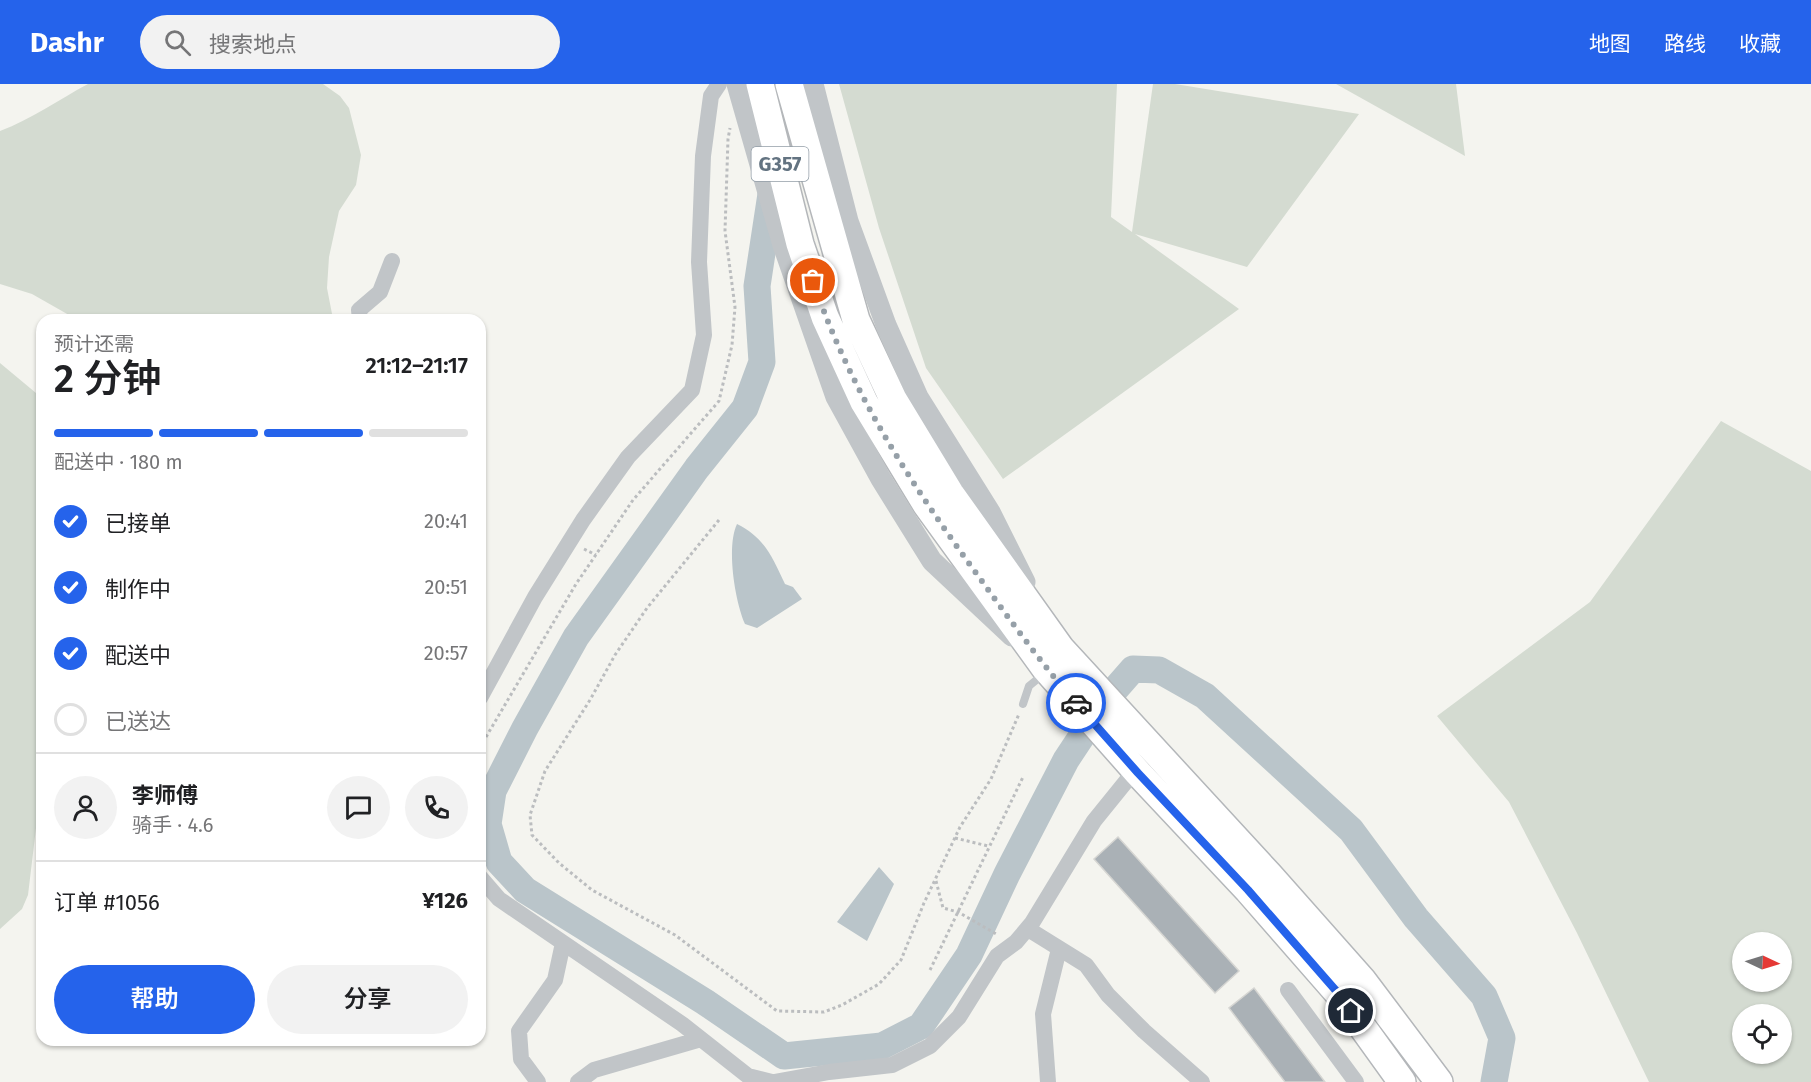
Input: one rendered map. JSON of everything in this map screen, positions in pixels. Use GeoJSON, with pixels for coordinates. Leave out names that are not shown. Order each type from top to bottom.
{"type":"FeatureCollection","features":[{"type":"Feature","properties":{"kind":"highway","name":"G357"},"geometry":{"type":"LineString","coordinates":[[760,84],[792,245],[864,402],[926,504],[1138,773],[1248,890],[1338,993],[1402,1082]]}},
{"type":"Feature","properties":{"kind":"highway","name":"G357"},"geometry":{"type":"LineString","coordinates":[[789,84],[856,320],[893,399],[1051,662],[1159,756],[1269,875],[1363,981],[1439,1082]]}},
{"type":"Feature","properties":{"kind":"street"},"geometry":{"type":"LineString","coordinates":[[486,687],[535,597],[583,520],[628,457],[692,390],[704,334],[699,262],[703,156],[711,96],[719,84]]}},
{"type":"Feature","properties":{"kind":"street"},"geometry":{"type":"LineString","coordinates":[[736,84],[792,245]]}},
{"type":"Feature","properties":{"kind":"street"},"geometry":{"type":"LineString","coordinates":[[813,84],[848,221],[886,325],[918,397],[990,512],[1051,662]]}},
{"type":"Feature","properties":{"kind":"street"},"geometry":{"type":"LineString","coordinates":[[359,314],[359,310],[380,292],[392,261]]}},
{"type":"Feature","properties":{"kind":"street"},"geometry":{"type":"LineString","coordinates":[[486,884],[499,899],[701,1039],[748,1076],[773,1082],[830,1072],[892,1065],[930,1046],[959,1017],[997,956],[1016,942],[1028,929],[1094,821],[1128,779],[1138,773]]}},
{"type":"Feature","properties":{"kind":"street"},"geometry":{"type":"LineString","coordinates":[[1028,929],[1086,965],[1108,995],[1152,1039],[1202,1082]]}},
{"type":"Feature","properties":{"kind":"street"},"geometry":{"type":"LineString","coordinates":[[538,1082],[521,1059],[519,1031],[555,980],[563,943]]}},
{"type":"Feature","properties":{"kind":"street"},"geometry":{"type":"LineString","coordinates":[[1048,1082],[1043,1014],[1059,949]]}},
{"type":"Feature","properties":{"kind":"street"},"geometry":{"type":"LineString","coordinates":[[1288,990],[1356,1082]]}},
{"type":"Feature","properties":{"kind":"street"},"geometry":{"type":"LineString","coordinates":[[578,1082],[594,1070],[701,1039]]}},
{"type":"Feature","properties":{"kind":"lane"},"geometry":{"type":"LineString","coordinates":[[1023,704],[1029,686],[1051,662]]}},
{"type":"Feature","properties":{"kind":"path"},"geometry":{"type":"LineString","coordinates":[[719,520],[647,608],[615,654],[590,700],[545,771],[530,815],[532,835],[559,863],[592,890],[675,935],[777,1011],[824,1012],[879,984],[901,960],[955,838],[991,779],[1014,731],[1023,704]]}},
{"type":"Feature","properties":{"kind":"path"},"geometry":{"type":"LineString","coordinates":[[930,970],[1023,777]]}},
{"type":"Feature","properties":{"kind":"path"},"geometry":{"type":"LineString","coordinates":[[955,838],[988,846]]}},
{"type":"Feature","properties":{"kind":"path"},"geometry":{"type":"LineString","coordinates":[[935,880],[943,908],[958,912],[994,933]]}},
{"type":"Feature","properties":{"kind":"shaded area"},"geometry":{"type":"Polygon","coordinates":[[[88,84],[323,84],[340,96],[349,108],[361,155],[356,185],[339,211],[329,257],[327,288],[332,314],[67,314],[32,294],[0,284],[0,131],[34,115],[88,84]]]}},
{"type":"Feature","properties":{"kind":"shaded area"},"geometry":{"type":"Polygon","coordinates":[[[839,84],[1117,84],[1111,217],[1132,232],[1153,84],[1175,84],[1359,114],[1247,267],[1135,234],[1239,309],[1003,479],[926,368],[879,228],[839,84]]]}},
{"type":"Feature","properties":{"kind":"shaded area"},"geometry":{"type":"Polygon","coordinates":[[[1336,84],[1456,84],[1465,156],[1336,84]]]}},
{"type":"Feature","properties":{"kind":"shaded area"},"geometry":{"type":"Polygon","coordinates":[[[0,363],[36,393],[36,828],[28,895],[22,909],[0,929],[0,363]]]}},
{"type":"Feature","properties":{"kind":"shaded area"},"geometry":{"type":"Polygon","coordinates":[[[1721,421],[1811,471],[1811,1082],[1649,1082],[1577,933],[1509,802],[1437,716],[1590,602],[1721,421]]]}},
{"type":"Feature","properties":{"kind":"shaded area"},"geometry":{"type":"Polygon","coordinates":[[[737,524],[747,529],[761,542],[785,584],[793,587],[802,599],[757,628],[745,624],[735,588],[732,546],[737,524]]]}},
{"type":"Feature","properties":{"kind":"shaded area"},"geometry":{"type":"Polygon","coordinates":[[[879,867],[894,884],[867,941],[837,922],[879,867]]]}},
{"type":"Feature","properties":{"kind":"building"},"geometry":{"type":"Polygon","coordinates":[[[1118,837],[1239,971],[1215,993],[1094,859],[1118,837]]]}},
{"type":"Feature","properties":{"kind":"building"},"geometry":{"type":"Polygon","coordinates":[[[1254,988],[1325,1082],[1285,1082],[1229,1008],[1254,988]]]}},
{"type":"Feature","properties":{"kind":"waterway"},"geometry":{"type":"LineString","coordinates":[[800,99],[771,194],[757,286],[762,362],[745,408],[697,468],[576,637],[525,728],[493,791],[488,824],[499,862],[525,890],[705,1002],[784,1056],[882,1046],[921,1026],[969,955],[1007,874],[1066,760],[1105,701],[1133,669],[1159,670],[1205,696],[1351,830],[1416,918],[1484,996],[1502,1038],[1494,1082]]}},
{"type":"Feature","properties":{"kind":"way so far"},"geometry":{"type":"LineString","coordinates":[[813,281],[825,317],[864,402],[926,504],[1045,668],[1076,703]]}},
{"type":"Feature","properties":{"kind":"route"},"geometry":{"type":"LineString","coordinates":[[1076,703],[1248,890],[1351,1011]]}}]}
